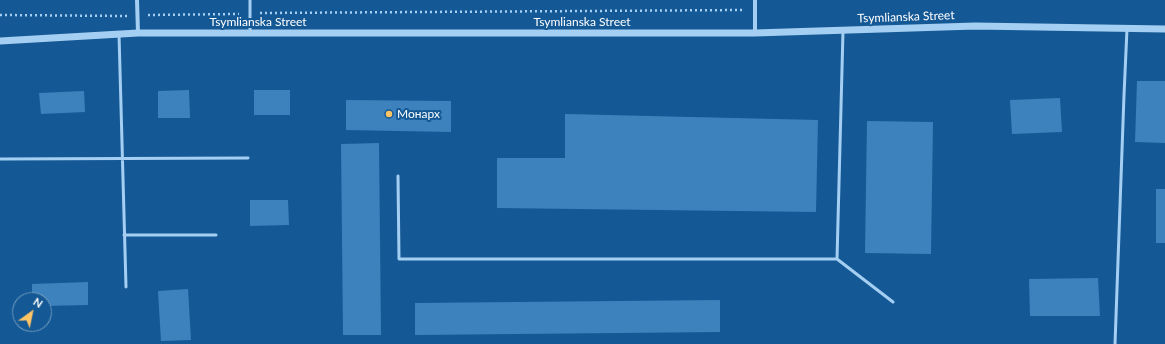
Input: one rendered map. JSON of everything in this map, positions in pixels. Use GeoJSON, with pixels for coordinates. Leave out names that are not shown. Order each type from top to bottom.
{"type":"FeatureCollection","features":[{"type":"Feature","properties":{"kind":"street"},"geometry":{"type":"LineString","coordinates":[[137,0],[138,33]]}},
{"type":"Feature","properties":{"kind":"street"},"geometry":{"type":"LineString","coordinates":[[755,0],[755,33]]}},
{"type":"Feature","properties":{"kind":"street","name":"Tsymlianska Street"},"geometry":{"type":"LineString","coordinates":[[0,41],[138,33],[755,33],[975,26],[1165,29]]}},
{"type":"Feature","properties":{"kind":"lane"},"geometry":{"type":"LineString","coordinates":[[250,0],[250,33]]}},
{"type":"Feature","properties":{"kind":"lane"},"geometry":{"type":"LineString","coordinates":[[1116,344],[1127,28]]}},
{"type":"Feature","properties":{"kind":"lane"},"geometry":{"type":"LineString","coordinates":[[837,259],[843,31]]}},
{"type":"Feature","properties":{"kind":"lane"},"geometry":{"type":"LineString","coordinates":[[119,34],[126,287]]}},
{"type":"Feature","properties":{"kind":"lane"},"geometry":{"type":"LineString","coordinates":[[0,159],[248,158]]}},
{"type":"Feature","properties":{"kind":"lane"},"geometry":{"type":"LineString","coordinates":[[398,176],[399,259],[837,259],[893,302]]}},
{"type":"Feature","properties":{"kind":"lane"},"geometry":{"type":"LineString","coordinates":[[124,235],[216,235]]}},
{"type":"Feature","properties":{"kind":"path"},"geometry":{"type":"LineString","coordinates":[[0,16],[755,10]]}},
{"type":"Feature","properties":{"kind":"building"},"geometry":{"type":"Polygon","coordinates":[[[1137,81],[1165,81],[1165,143],[1135,142],[1137,81]]]}},
{"type":"Feature","properties":{"kind":"building"},"geometry":{"type":"Polygon","coordinates":[[[189,90],[190,118],[158,118],[158,91],[189,90]]]}},
{"type":"Feature","properties":{"kind":"building"},"geometry":{"type":"Polygon","coordinates":[[[254,90],[290,90],[290,115],[254,115],[254,90]]]}},
{"type":"Feature","properties":{"kind":"building"},"geometry":{"type":"Polygon","coordinates":[[[84,91],[85,112],[41,114],[39,93],[84,91]]]}},
{"type":"Feature","properties":{"kind":"building"},"geometry":{"type":"Polygon","coordinates":[[[1060,98],[1062,132],[1012,134],[1010,100],[1060,98]]]}},
{"type":"Feature","properties":{"kind":"building"},"geometry":{"type":"Polygon","coordinates":[[[346,100],[451,101],[451,132],[346,130],[346,100]]]}},
{"type":"Feature","properties":{"kind":"building"},"geometry":{"type":"Polygon","coordinates":[[[565,114],[818,120],[816,212],[497,208],[497,158],[565,158],[565,114]]]}},
{"type":"Feature","properties":{"kind":"building"},"geometry":{"type":"Polygon","coordinates":[[[867,121],[933,122],[931,254],[865,253],[867,121]]]}},
{"type":"Feature","properties":{"kind":"building"},"geometry":{"type":"Polygon","coordinates":[[[379,143],[381,335],[343,335],[341,144],[379,143]]]}},
{"type":"Feature","properties":{"kind":"building"},"geometry":{"type":"Polygon","coordinates":[[[1156,189],[1165,189],[1165,243],[1156,243],[1156,189]]]}},
{"type":"Feature","properties":{"kind":"building"},"geometry":{"type":"Polygon","coordinates":[[[250,200],[288,200],[289,225],[250,226],[250,200]]]}},
{"type":"Feature","properties":{"kind":"building"},"geometry":{"type":"Polygon","coordinates":[[[1098,278],[1100,316],[1030,316],[1029,279],[1098,278]]]}},
{"type":"Feature","properties":{"kind":"building"},"geometry":{"type":"Polygon","coordinates":[[[88,282],[88,305],[52,306],[52,292],[32,292],[32,284],[88,282]]]}},
{"type":"Feature","properties":{"kind":"building"},"geometry":{"type":"Polygon","coordinates":[[[188,289],[191,340],[161,341],[158,291],[188,289]]]}},
{"type":"Feature","properties":{"kind":"building"},"geometry":{"type":"Polygon","coordinates":[[[720,300],[720,332],[415,335],[415,303],[720,300]]]}},
{"type":"Feature","properties":{"kind":"place","name":"Монарх"},"geometry":{"type":"Point","coordinates":[389,114]}}]}
